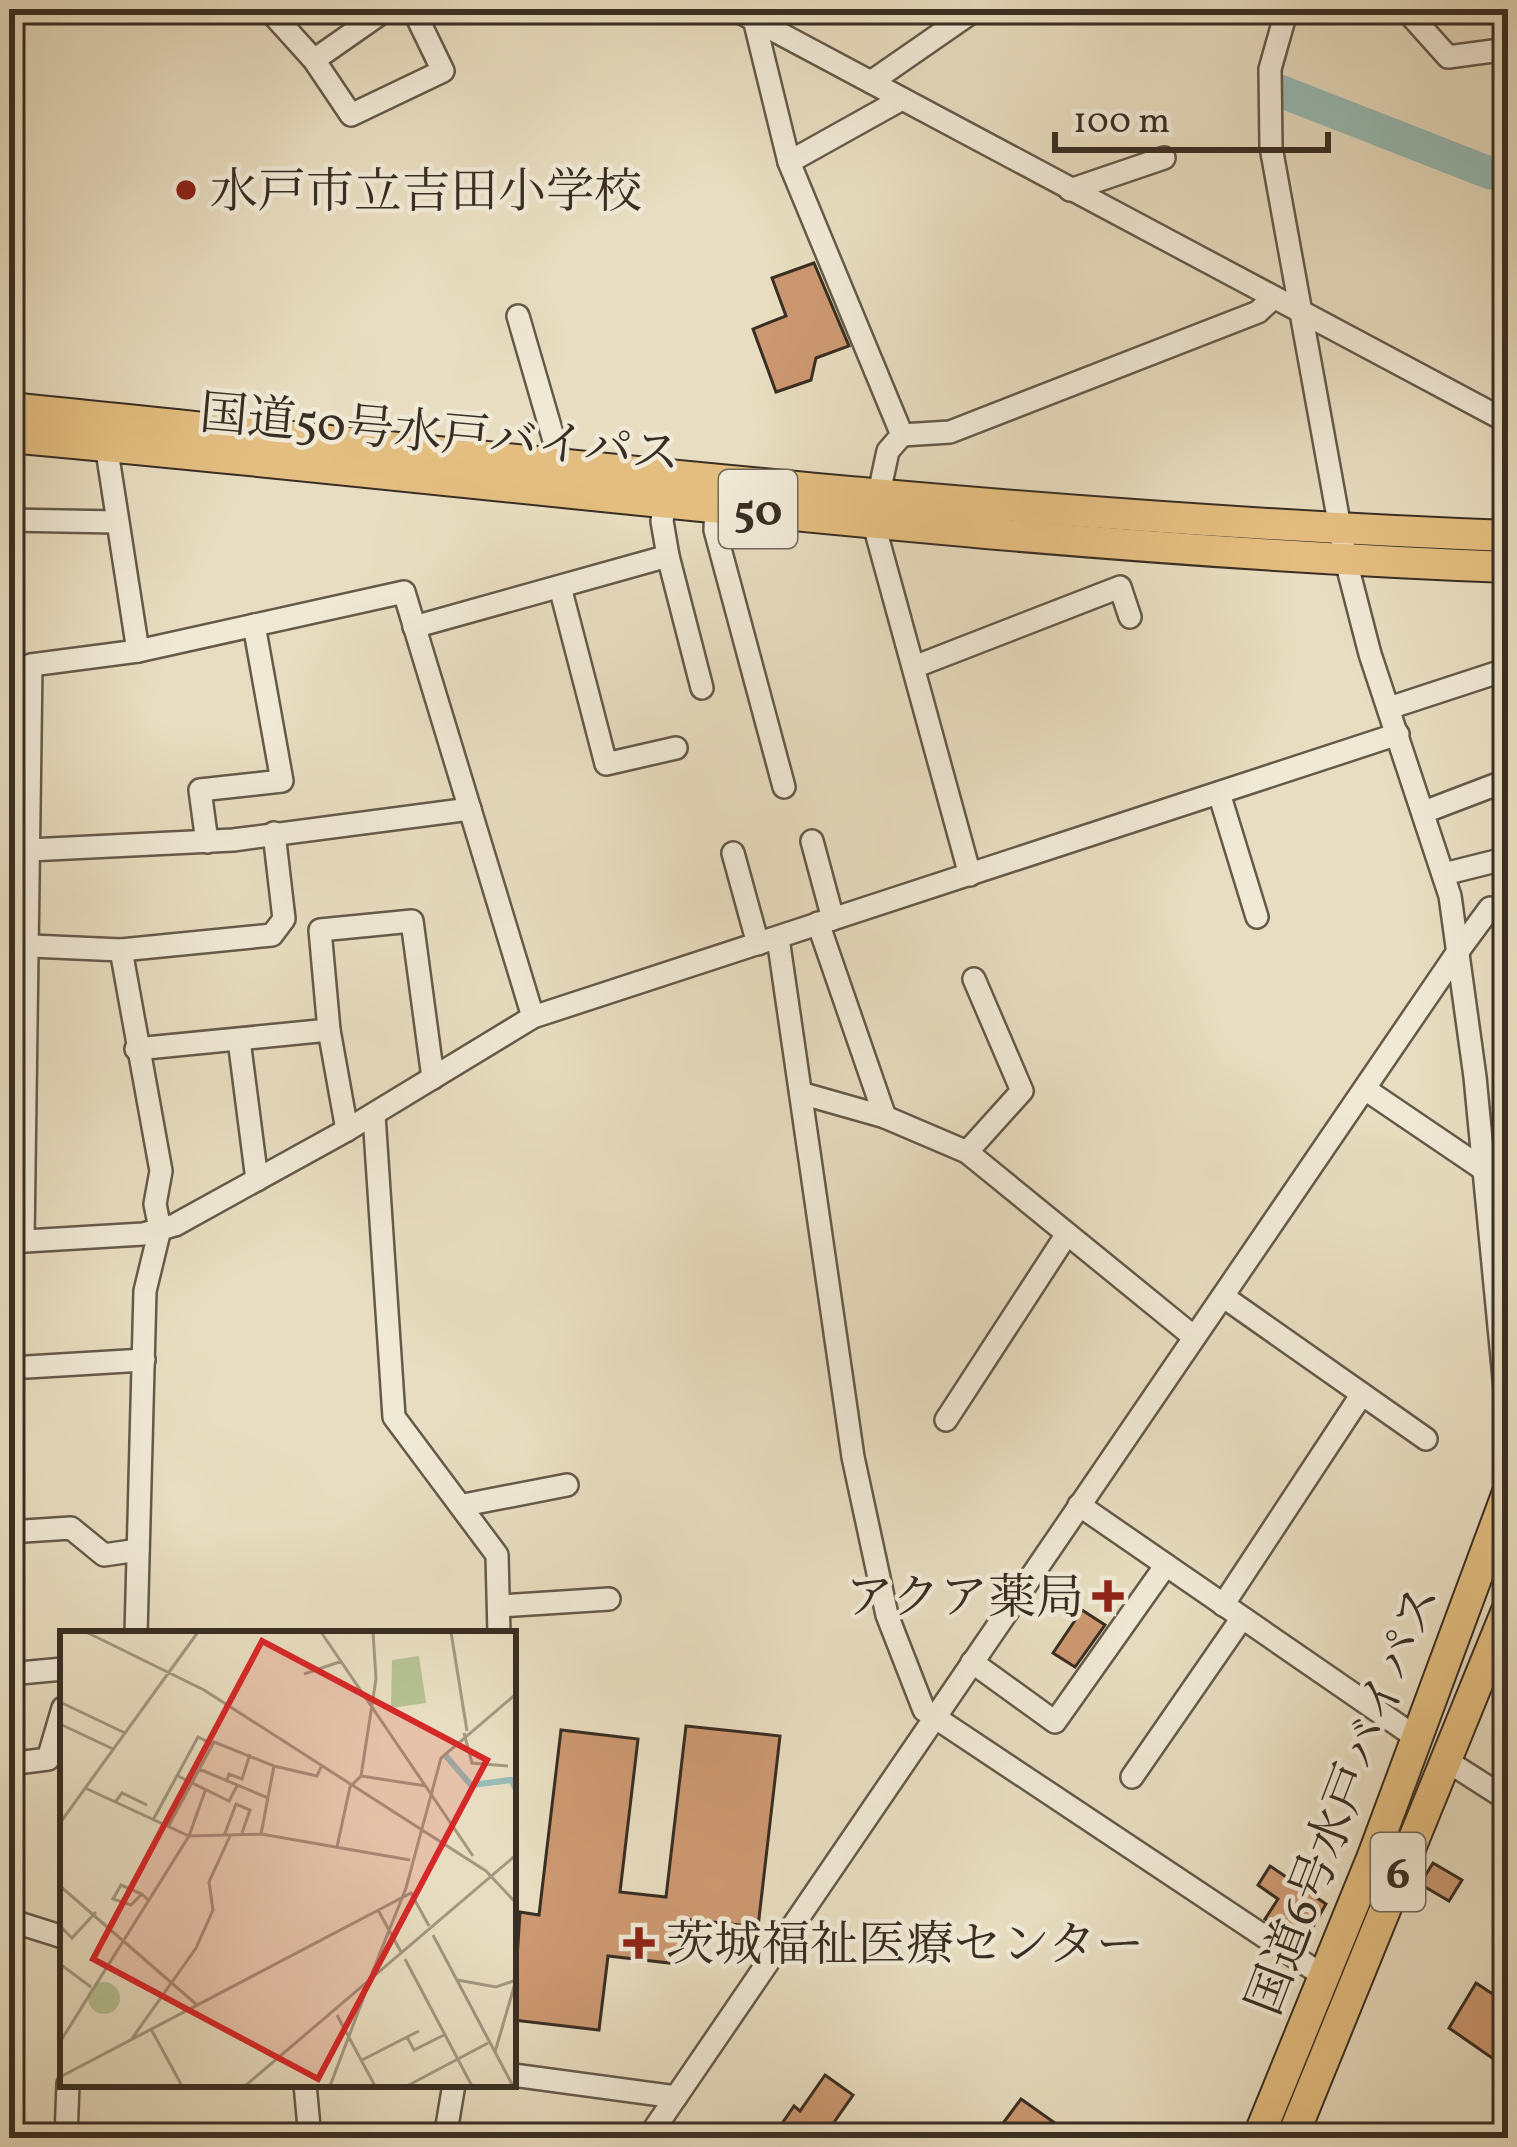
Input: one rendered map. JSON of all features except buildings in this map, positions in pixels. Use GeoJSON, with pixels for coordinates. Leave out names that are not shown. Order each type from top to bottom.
{"type":"FeatureCollection","features":[{"type":"Feature","properties":{"kind":"highway","name":"国道50号水戸バイパス"},"geometry":{"type":"LineString","coordinates":[[9,408],[106,432],[716,504],[875,506],[1508,536]]}},
{"type":"Feature","properties":{"kind":"highway","name":"国道50号水戸バイパス"},"geometry":{"type":"LineString","coordinates":[[9,437],[106,432],[560,461],[875,506],[1346,561],[1508,567]]}},
{"type":"Feature","properties":{"kind":"highway","name":"国道6号水戸バイパス"},"geometry":{"type":"LineString","coordinates":[[1258,2138],[1417,1738],[1508,1492]]}},
{"type":"Feature","properties":{"kind":"highway","name":"国道6号水戸バイパス"},"geometry":{"type":"LineString","coordinates":[[1292,2138],[1508,1608]]}},
{"type":"Feature","properties":{"kind":"street"},"geometry":{"type":"LineString","coordinates":[[268,9],[314,59],[351,115],[443,71],[413,9]]}},
{"type":"Feature","properties":{"kind":"street"},"geometry":{"type":"LineString","coordinates":[[314,59],[387,9]]}},
{"type":"Feature","properties":{"kind":"street"},"geometry":{"type":"LineString","coordinates":[[1287,9],[1270,70],[1267,114],[1346,561],[1444,874],[1459,950],[1508,1420]]}},
{"type":"Feature","properties":{"kind":"street"},"geometry":{"type":"LineString","coordinates":[[1405,9],[1448,57],[1508,49]]}},
{"type":"Feature","properties":{"kind":"street"},"geometry":{"type":"LineString","coordinates":[[746,12],[1508,422]]}},
{"type":"Feature","properties":{"kind":"street"},"geometry":{"type":"LineString","coordinates":[[746,12],[789,162],[902,435]]}},
{"type":"Feature","properties":{"kind":"street"},"geometry":{"type":"LineString","coordinates":[[871,82],[972,12]]}},
{"type":"Feature","properties":{"kind":"street"},"geometry":{"type":"LineString","coordinates":[[789,162],[902,99]]}},
{"type":"Feature","properties":{"kind":"street"},"geometry":{"type":"LineString","coordinates":[[1070,190],[1164,158]]}},
{"type":"Feature","properties":{"kind":"street"},"geometry":{"type":"LineString","coordinates":[[970,875],[875,506],[888,452],[902,435],[950,432],[1258,312],[1273,298]]}},
{"type":"Feature","properties":{"kind":"street"},"geometry":{"type":"LineString","coordinates":[[518,316],[560,461]]}},
{"type":"Feature","properties":{"kind":"street"},"geometry":{"type":"LineString","coordinates":[[106,432],[137,651]]}},
{"type":"Feature","properties":{"kind":"street"},"geometry":{"type":"LineString","coordinates":[[666,499],[662,521],[668,556],[702,688]]}},
{"type":"Feature","properties":{"kind":"street"},"geometry":{"type":"LineString","coordinates":[[716,504],[715,530],[784,787]]}},
{"type":"Feature","properties":{"kind":"street"},"geometry":{"type":"LineString","coordinates":[[9,520],[116,522]]}},
{"type":"Feature","properties":{"kind":"street"},"geometry":{"type":"LineString","coordinates":[[414,627],[668,556]]}},
{"type":"Feature","properties":{"kind":"street"},"geometry":{"type":"LineString","coordinates":[[560,587],[606,764],[676,748]]}},
{"type":"Feature","properties":{"kind":"street"},"geometry":{"type":"LineString","coordinates":[[914,667],[1120,587],[1130,617]]}},
{"type":"Feature","properties":{"kind":"street"},"geometry":{"type":"LineString","coordinates":[[532,1017],[404,592],[137,651],[31,665],[20,680],[29,850],[18,945],[16,1241],[160,1229],[374,1115],[532,1017],[1398,734]]}},
{"type":"Feature","properties":{"kind":"street"},"geometry":{"type":"LineString","coordinates":[[207,842],[200,790],[282,781],[254,625]]}},
{"type":"Feature","properties":{"kind":"street"},"geometry":{"type":"LineString","coordinates":[[1389,708],[1508,669]]}},
{"type":"Feature","properties":{"kind":"street"},"geometry":{"type":"LineString","coordinates":[[1424,812],[1508,780]]}},
{"type":"Feature","properties":{"kind":"street"},"geometry":{"type":"LineString","coordinates":[[1219,793],[1256,917]]}},
{"type":"Feature","properties":{"kind":"street"},"geometry":{"type":"LineString","coordinates":[[29,850],[207,842],[470,808]]}},
{"type":"Feature","properties":{"kind":"street"},"geometry":{"type":"LineString","coordinates":[[18,945],[121,950],[272,935],[284,920],[274,833]]}},
{"type":"Feature","properties":{"kind":"street"},"geometry":{"type":"LineString","coordinates":[[812,841],[826,921],[885,1118]]}},
{"type":"Feature","properties":{"kind":"street"},"geometry":{"type":"LineString","coordinates":[[733,854],[768,941],[804,1094],[850,1434],[876,1569],[899,1649],[932,1718],[1324,1977]]}},
{"type":"Feature","properties":{"kind":"street"},"geometry":{"type":"LineString","coordinates":[[1444,874],[1508,858]]}},
{"type":"Feature","properties":{"kind":"street"},"geometry":{"type":"LineString","coordinates":[[648,2138],[1459,950],[1490,908],[1508,920]]}},
{"type":"Feature","properties":{"kind":"street"},"geometry":{"type":"LineString","coordinates":[[347,1130],[329,1030],[320,930],[412,921],[434,1078]]}},
{"type":"Feature","properties":{"kind":"street"},"geometry":{"type":"LineString","coordinates":[[121,950],[161,1171],[155,1204],[160,1229],[145,1291],[136,1631]]}},
{"type":"Feature","properties":{"kind":"street"},"geometry":{"type":"LineString","coordinates":[[967,1152],[1022,1091],[974,979]]}},
{"type":"Feature","properties":{"kind":"street"},"geometry":{"type":"LineString","coordinates":[[136,1049],[329,1030]]}},
{"type":"Feature","properties":{"kind":"street"},"geometry":{"type":"LineString","coordinates":[[239,1040],[257,1180]]}},
{"type":"Feature","properties":{"kind":"street"},"geometry":{"type":"LineString","coordinates":[[1365,1088],[1508,1186]]}},
{"type":"Feature","properties":{"kind":"street"},"geometry":{"type":"LineString","coordinates":[[804,1094],[885,1118],[967,1152],[1194,1337]]}},
{"type":"Feature","properties":{"kind":"street"},"geometry":{"type":"LineString","coordinates":[[374,1115],[394,1417],[497,1555],[499,1631]]}},
{"type":"Feature","properties":{"kind":"street"},"geometry":{"type":"LineString","coordinates":[[946,1420],[1067,1234]]}},
{"type":"Feature","properties":{"kind":"street"},"geometry":{"type":"LineString","coordinates":[[1224,1297],[1426,1439]]}},
{"type":"Feature","properties":{"kind":"street"},"geometry":{"type":"LineString","coordinates":[[27,1366],[144,1360]]}},
{"type":"Feature","properties":{"kind":"street"},"geometry":{"type":"LineString","coordinates":[[1223,1605],[1362,1394]]}},
{"type":"Feature","properties":{"kind":"street"},"geometry":{"type":"LineString","coordinates":[[464,1505],[567,1486]]}},
{"type":"Feature","properties":{"kind":"street"},"geometry":{"type":"LineString","coordinates":[[1079,1505],[1417,1738]]}},
{"type":"Feature","properties":{"kind":"street"},"geometry":{"type":"LineString","coordinates":[[9,1532],[71,1528],[104,1555],[138,1550]]}},
{"type":"Feature","properties":{"kind":"street"},"geometry":{"type":"LineString","coordinates":[[972,1662],[1055,1722],[1166,1565]]}},
{"type":"Feature","properties":{"kind":"street"},"geometry":{"type":"LineString","coordinates":[[499,1606],[609,1600]]}},
{"type":"Feature","properties":{"kind":"street"},"geometry":{"type":"LineString","coordinates":[[1132,1777],[1242,1618]]}},
{"type":"Feature","properties":{"kind":"street"},"geometry":{"type":"LineString","coordinates":[[9,1674],[60,1670]]}},
{"type":"Feature","properties":{"kind":"street"},"geometry":{"type":"LineString","coordinates":[[9,1764],[48,1759],[60,1718]]}},
{"type":"Feature","properties":{"kind":"street"},"geometry":{"type":"LineString","coordinates":[[1444,1759],[1508,1800]]}},
{"type":"Feature","properties":{"kind":"street"},"geometry":{"type":"LineString","coordinates":[[9,1920],[60,1936]]}},
{"type":"Feature","properties":{"kind":"street"},"geometry":{"type":"LineString","coordinates":[[516,2075],[676,2097]]}},
{"type":"Feature","properties":{"kind":"street"},"geometry":{"type":"LineString","coordinates":[[66,2138],[68,2087]]}},
{"type":"Feature","properties":{"kind":"street"},"geometry":{"type":"LineString","coordinates":[[305,2087],[310,2138]]}},
{"type":"Feature","properties":{"kind":"street"},"geometry":{"type":"LineString","coordinates":[[445,2138],[454,2087]]}},
{"type":"Feature","properties":{"kind":"waterway"},"geometry":{"type":"LineString","coordinates":[[1280,91],[1490,173],[1508,174]]}},
{"type":"Feature","properties":{"kind":"place","name":"水戸市立吉田小学校"},"geometry":{"type":"Point","coordinates":[186,190]}},
{"type":"Feature","properties":{"kind":"place","name":"アクア薬局"},"geometry":{"type":"Point","coordinates":[1108,1596]}},
{"type":"Feature","properties":{"kind":"place","name":"茨城福祉医療センター"},"geometry":{"type":"Point","coordinates":[639,1943]}}]}
